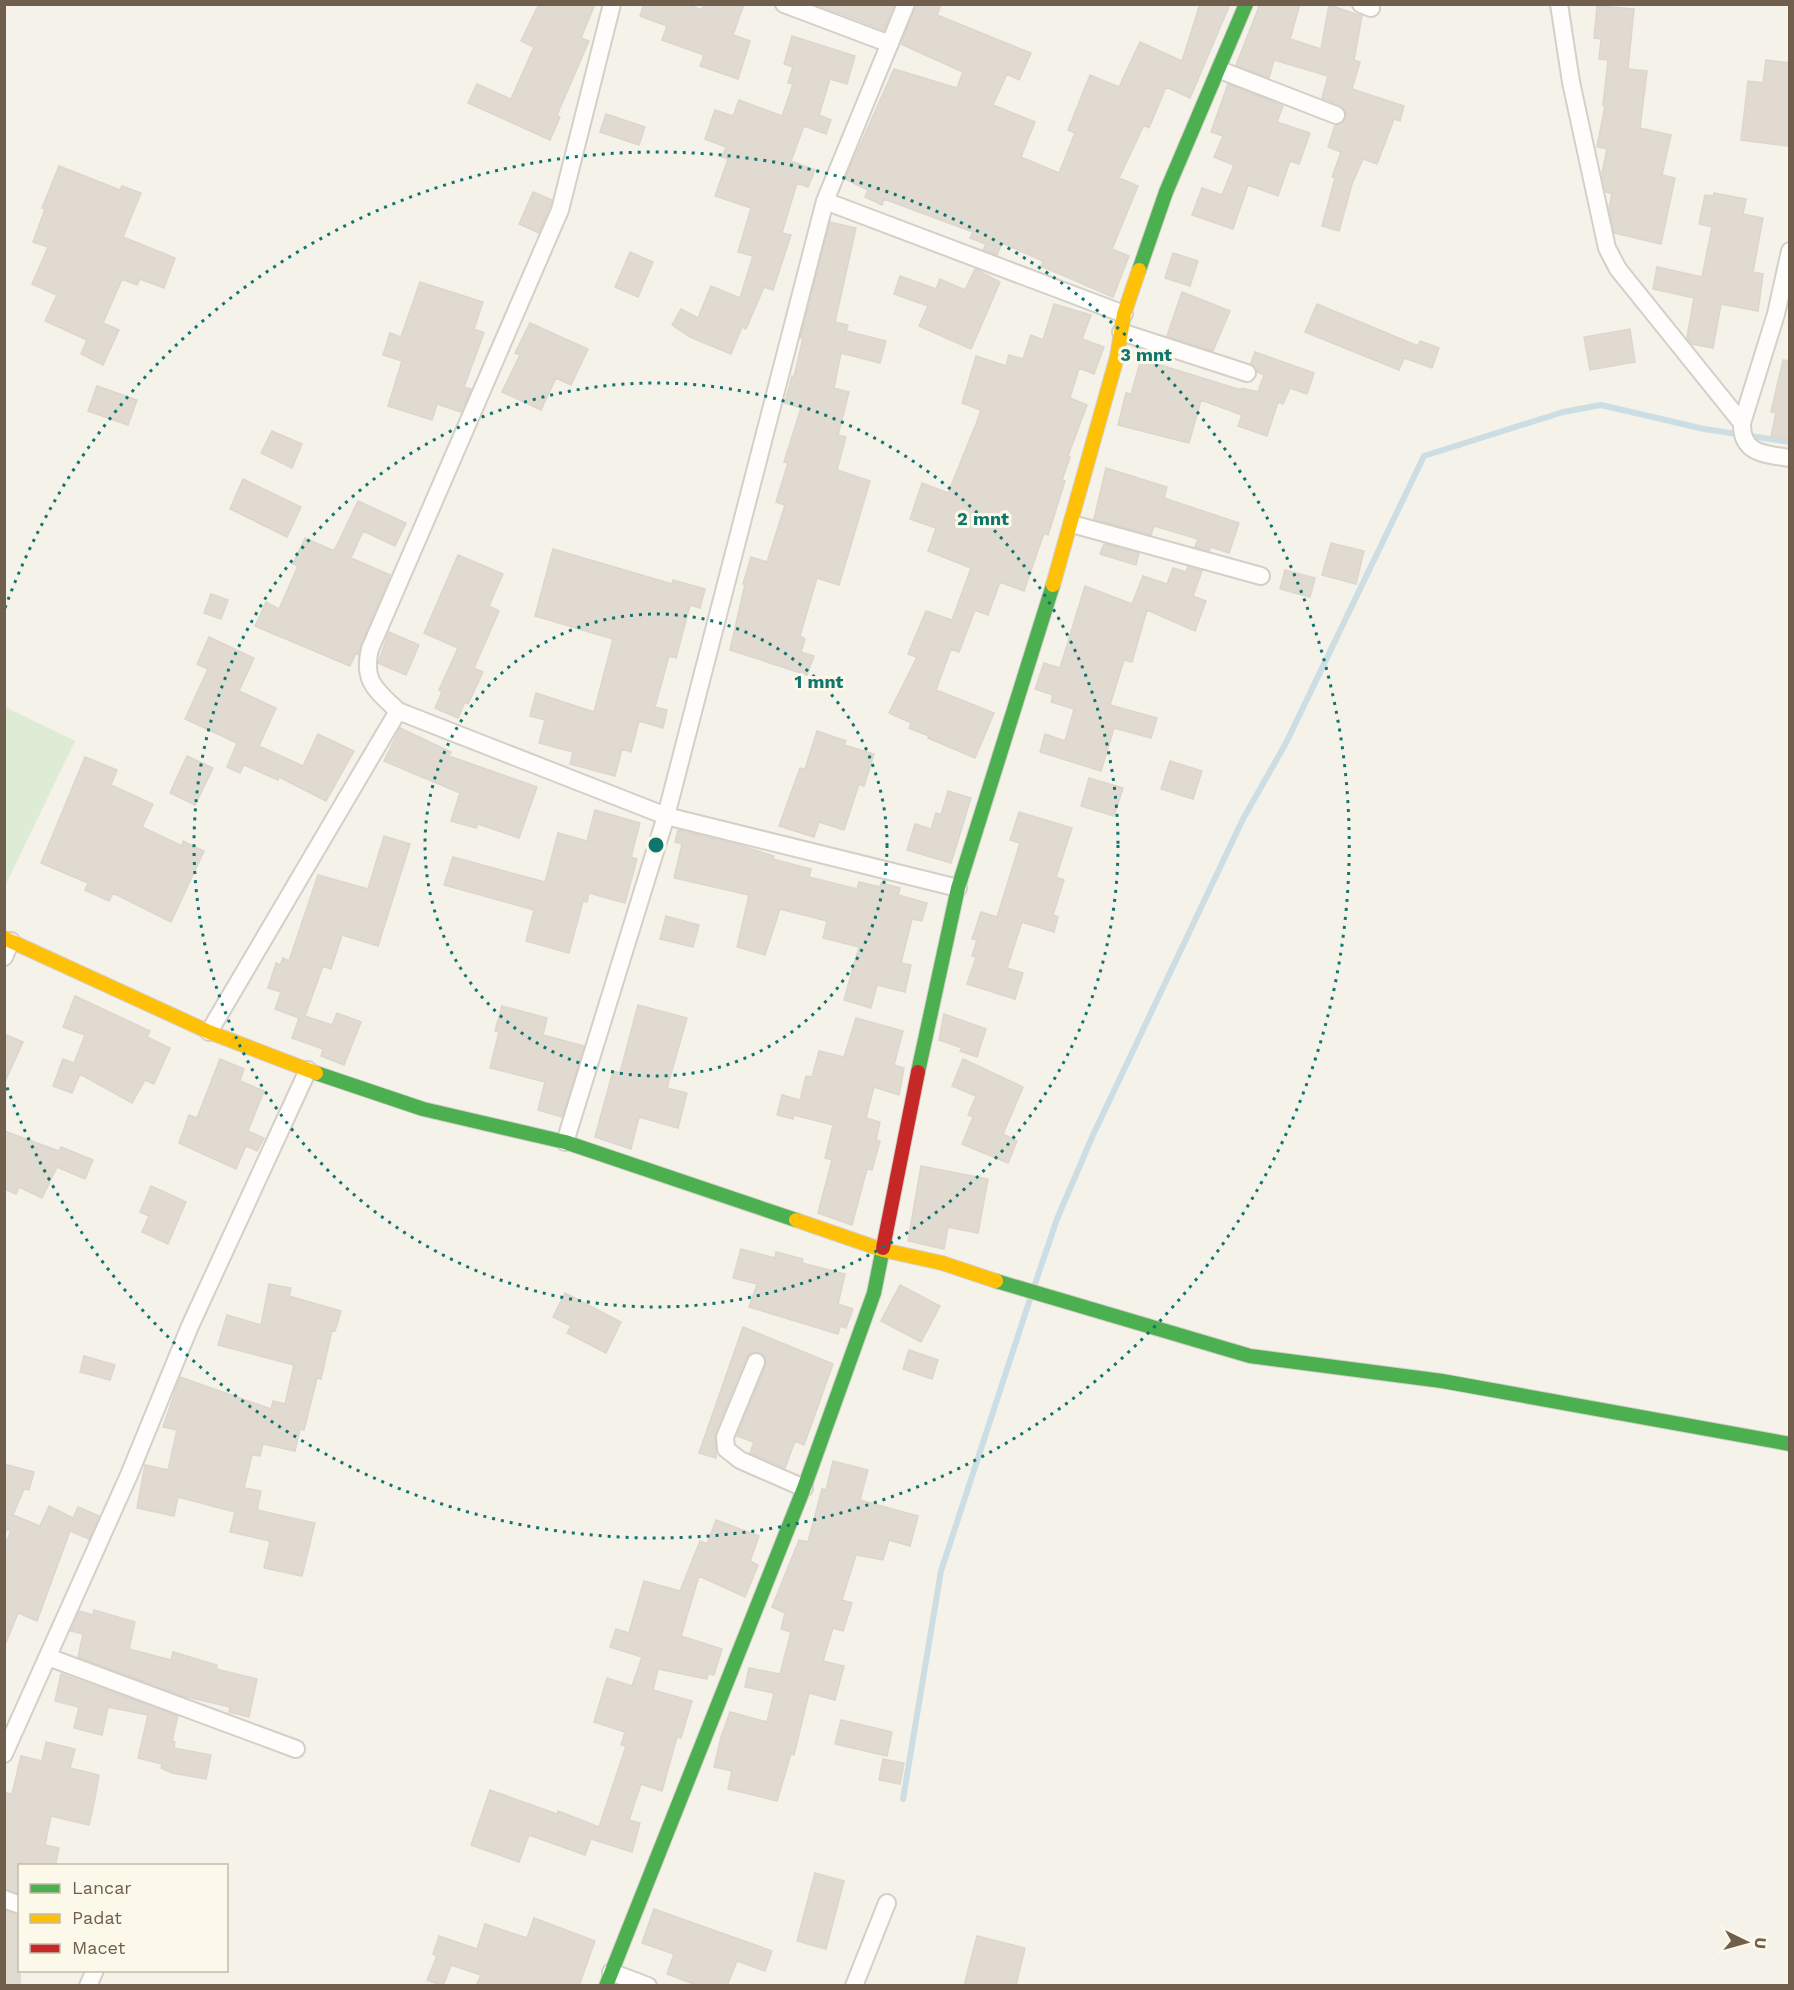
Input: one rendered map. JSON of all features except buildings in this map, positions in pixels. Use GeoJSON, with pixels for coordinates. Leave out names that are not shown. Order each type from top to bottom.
{"type":"FeatureCollection","features":[{"type":"Feature","properties":{"kind":"street"},"geometry":{"type":"LineString","coordinates":[[612,4],[560,210],[370,649],[367,664],[373,687],[398,711],[666,816],[958,888]]}},
{"type":"Feature","properties":{"kind":"street"},"geometry":{"type":"LineString","coordinates":[[784,4],[891,44]]}},
{"type":"Feature","properties":{"kind":"street"},"geometry":{"type":"LineString","coordinates":[[565,1142],[666,816],[825,201],[906,4]]}},
{"type":"Feature","properties":{"kind":"street"},"geometry":{"type":"LineString","coordinates":[[648,1986],[608,1979],[804,1488],[874,1293],[927,1026],[958,888],[1072,524],[1124,314],[1166,192],[1220,70],[1246,4]]}},
{"type":"Feature","properties":{"kind":"street"},"geometry":{"type":"LineString","coordinates":[[1559,4],[1571,82],[1607,248],[1618,269],[1743,432],[1756,453],[1790,458]]}},
{"type":"Feature","properties":{"kind":"street"},"geometry":{"type":"LineString","coordinates":[[1220,70],[1336,115]]}},
{"type":"Feature","properties":{"kind":"street"},"geometry":{"type":"LineString","coordinates":[[825,201],[1124,314]]}},
{"type":"Feature","properties":{"kind":"street"},"geometry":{"type":"LineString","coordinates":[[1743,432],[1776,314],[1790,251]]}},
{"type":"Feature","properties":{"kind":"street"},"geometry":{"type":"LineString","coordinates":[[1121,332],[1247,373]]}},
{"type":"Feature","properties":{"kind":"street"},"geometry":{"type":"LineString","coordinates":[[1072,524],[1261,576]]}},
{"type":"Feature","properties":{"kind":"street"},"geometry":{"type":"LineString","coordinates":[[209,1032],[398,711]]}},
{"type":"Feature","properties":{"kind":"street"},"geometry":{"type":"LineString","coordinates":[[4,957],[8,940],[209,1032],[308,1070],[423,1109],[565,1142],[883,1250],[942,1263],[1062,1302],[1250,1356],[1443,1381],[1790,1444]]}},
{"type":"Feature","properties":{"kind":"street"},"geometry":{"type":"LineString","coordinates":[[4,1754],[129,1475],[190,1326],[308,1070]]}},
{"type":"Feature","properties":{"kind":"street"},"geometry":{"type":"LineString","coordinates":[[756,1362],[725,1437],[726,1449],[740,1460],[804,1488]]}},
{"type":"Feature","properties":{"kind":"street"},"geometry":{"type":"LineString","coordinates":[[48,1657],[296,1749]]}},
{"type":"Feature","properties":{"kind":"street"},"geometry":{"type":"LineString","coordinates":[[854,1986],[887,1903]]}},
{"type":"Feature","properties":{"kind":"street"},"geometry":{"type":"LineString","coordinates":[[88,1986],[95,1972]]}},
{"type":"Feature","properties":{"kind":"green space"},"geometry":{"type":"Polygon","coordinates":[[[5,707],[75,741],[5,886],[5,707]]]}},
{"type":"Feature","properties":{"kind":"waterway"},"geometry":{"type":"LineString","coordinates":[[1034,1287],[1057,1219],[1093,1135],[1243,819],[1286,743],[1424,456],[1563,412],[1601,405],[1704,429],[1790,442]]}},
{"type":"Feature","properties":{"kind":"waterway"},"geometry":{"type":"LineString","coordinates":[[903,1799],[941,1571],[1031,1296]]}},
{"type":"Feature","properties":{"kind":"traffic: fast"},"geometry":{"type":"LineString","coordinates":[[1139,270],[1166,192],[1246,4]]}},
{"type":"Feature","properties":{"kind":"traffic: fast"},"geometry":{"type":"LineString","coordinates":[[918,1072],[958,888],[1053,585]]}},
{"type":"Feature","properties":{"kind":"traffic: fast"},"geometry":{"type":"LineString","coordinates":[[316,1073],[423,1109],[565,1142],[796,1220]]}},
{"type":"Feature","properties":{"kind":"traffic: fast"},"geometry":{"type":"LineString","coordinates":[[606,1986],[804,1488],[874,1293],[883,1248]]}},
{"type":"Feature","properties":{"kind":"traffic: fast"},"geometry":{"type":"LineString","coordinates":[[996,1281],[1250,1356],[1442,1381],[1790,1444]]}},
{"type":"Feature","properties":{"kind":"traffic: slow"},"geometry":{"type":"LineString","coordinates":[[1053,585],[1117,357],[1124,314],[1139,270]]}},
{"type":"Feature","properties":{"kind":"traffic: slow"},"geometry":{"type":"LineString","coordinates":[[4,938],[209,1032],[316,1073]]}},
{"type":"Feature","properties":{"kind":"traffic: slow"},"geometry":{"type":"LineString","coordinates":[[796,1220],[883,1250],[942,1263],[996,1281]]}},
{"type":"Feature","properties":{"kind":"traffic: jam"},"geometry":{"type":"LineString","coordinates":[[883,1248],[918,1072]]}}]}
